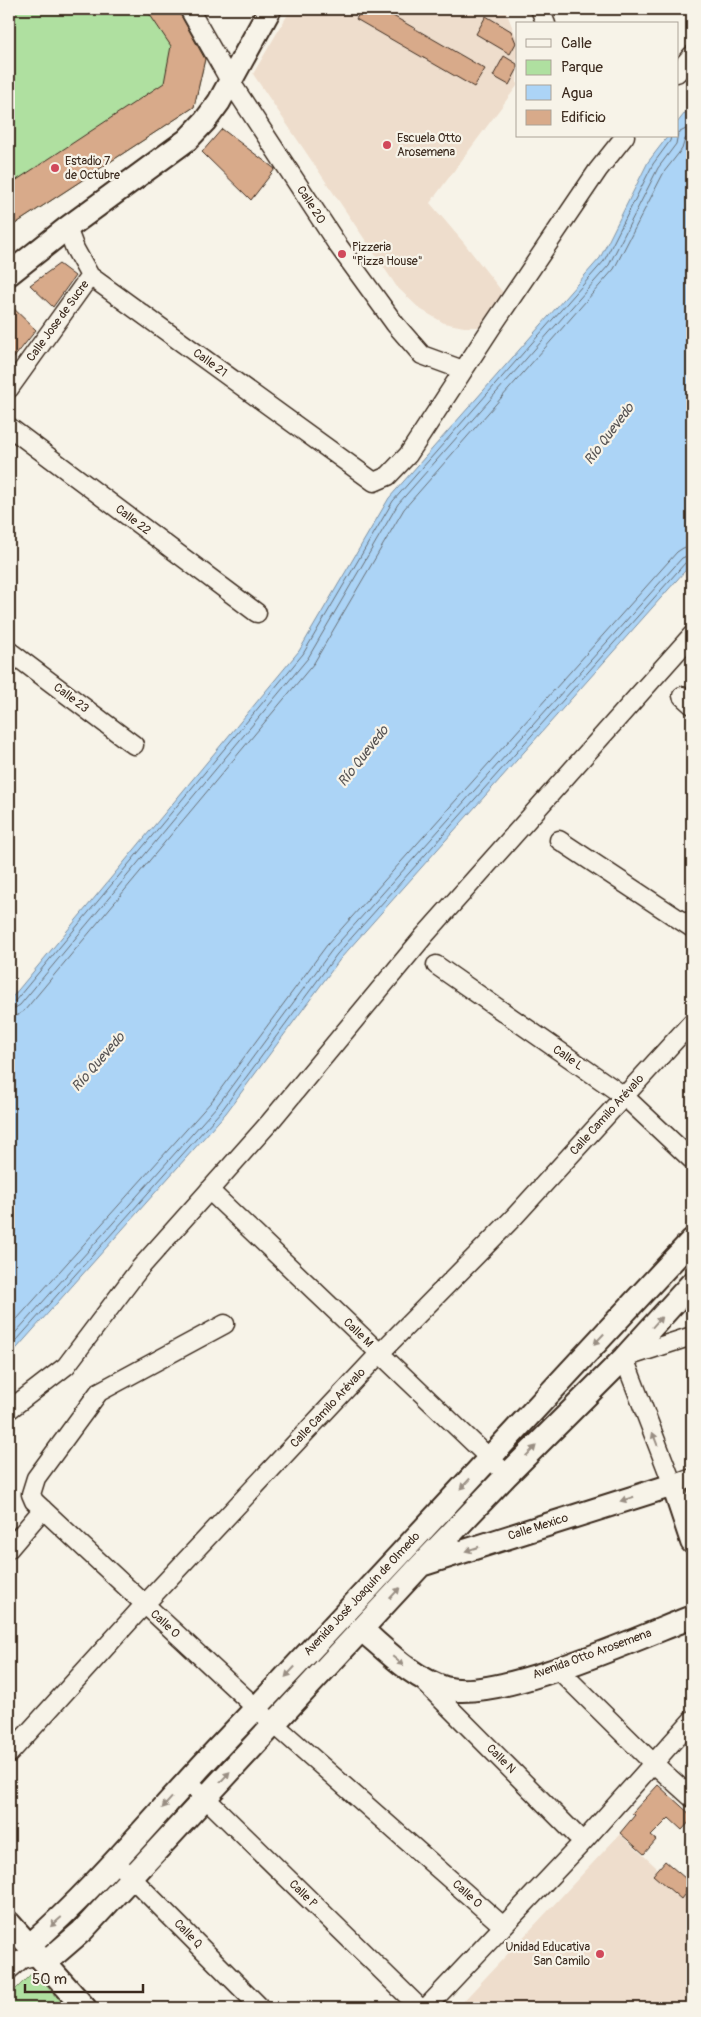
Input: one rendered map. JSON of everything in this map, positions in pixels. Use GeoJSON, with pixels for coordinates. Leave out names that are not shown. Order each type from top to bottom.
{"type":"FeatureCollection","features":[{"type":"Feature","properties":{"kind":"main road"},"geometry":{"type":"LineString","coordinates":[[9,274],[67,228],[187,140],[205,121],[219,102],[270,9]]}},
{"type":"Feature","properties":{"kind":"main road","name":"Avenida José Joaquín de Olmedo"},"geometry":{"type":"LineString","coordinates":[[38,1955],[65,1915],[188,1780],[692,1240]]}},
{"type":"Feature","properties":{"kind":"main road","name":"Avenida José Joaquín de Olmedo"},"geometry":{"type":"LineString","coordinates":[[38,1955],[82,1931],[422,1564],[507,1475],[624,1358],[692,1283]]}},
{"type":"Feature","properties":{"kind":"main road"},"geometry":{"type":"LineString","coordinates":[[683,1482],[692,1542]]}},
{"type":"Feature","properties":{"kind":"main road","name":"Calle Mexico"},"geometry":{"type":"LineString","coordinates":[[383,1572],[422,1564],[683,1482]]}},
{"type":"Feature","properties":{"kind":"main road","name":"Avenida Otto Arosemena"},"geometry":{"type":"LineString","coordinates":[[362,1629],[418,1676],[445,1688],[473,1690],[496,1686],[558,1669],[692,1617]]}},
{"type":"Feature","properties":{"kind":"main road"},"geometry":{"type":"LineString","coordinates":[[9,1923],[85,2008]]}},
{"type":"Feature","properties":{"kind":"street","name":"Calle 20"},"geometry":{"type":"LineString","coordinates":[[189,9],[230,80],[337,244],[394,324],[422,355],[464,370]]}},
{"type":"Feature","properties":{"kind":"street"},"geometry":{"type":"LineString","coordinates":[[540,9],[545,22]]}},
{"type":"Feature","properties":{"kind":"street"},"geometry":{"type":"LineString","coordinates":[[678,72],[692,55]]}},
{"type":"Feature","properties":{"kind":"street"},"geometry":{"type":"LineString","coordinates":[[464,370],[598,170],[623,138]]}},
{"type":"Feature","properties":{"kind":"street","name":"Calle 21"},"geometry":{"type":"LineString","coordinates":[[67,228],[75,250],[90,276],[374,482],[388,476],[408,455],[464,370]]}},
{"type":"Feature","properties":{"kind":"street","name":"Calle Jose de Sucre"},"geometry":{"type":"LineString","coordinates":[[9,389],[90,276]]}},
{"type":"Feature","properties":{"kind":"street","name":"Calle 22"},"geometry":{"type":"LineString","coordinates":[[9,427],[257,613]]}},
{"type":"Feature","properties":{"kind":"street"},"geometry":{"type":"LineString","coordinates":[[9,1410],[66,1366],[140,1268],[270,1122],[424,936],[692,635]]}},
{"type":"Feature","properties":{"kind":"street","name":"Calle 23"},"geometry":{"type":"LineString","coordinates":[[9,651],[134,745]]}},
{"type":"Feature","properties":{"kind":"street"},"geometry":{"type":"LineString","coordinates":[[559,840],[692,928]]}},
{"type":"Feature","properties":{"kind":"street","name":"Calle L"},"geometry":{"type":"LineString","coordinates":[[436,965],[624,1096],[692,1160]]}},
{"type":"Feature","properties":{"kind":"street","name":"Calle Camilo Arévalo"},"geometry":{"type":"LineString","coordinates":[[9,1754],[144,1605],[380,1353],[515,1216],[692,1022]]}},
{"type":"Feature","properties":{"kind":"street","name":"Calle M"},"geometry":{"type":"LineString","coordinates":[[209,1190],[507,1475]]}},
{"type":"Feature","properties":{"kind":"street","name":"Calle O"},"geometry":{"type":"LineString","coordinates":[[225,1324],[99,1392],[36,1478],[31,1494],[34,1501],[256,1708],[503,1926]]}},
{"type":"Feature","properties":{"kind":"street"},"geometry":{"type":"LineString","coordinates":[[683,1482],[624,1358],[692,1336]]}},
{"type":"Feature","properties":{"kind":"street"},"geometry":{"type":"LineString","coordinates":[[9,1548],[43,1509]]}},
{"type":"Feature","properties":{"kind":"street"},"geometry":{"type":"LineString","coordinates":[[558,1669],[653,1763],[692,1798]]}},
{"type":"Feature","properties":{"kind":"street","name":"Calle N"},"geometry":{"type":"LineString","coordinates":[[418,1676],[583,1842]]}},
{"type":"Feature","properties":{"kind":"street"},"geometry":{"type":"LineString","coordinates":[[426,2008],[583,1842],[692,1720]]}},
{"type":"Feature","properties":{"kind":"street","name":"Calle P"},"geometry":{"type":"LineString","coordinates":[[188,1780],[420,2008]]}},
{"type":"Feature","properties":{"kind":"street","name":"Calle Q"},"geometry":{"type":"LineString","coordinates":[[115,1861],[261,2008]]}},
{"type":"Feature","properties":{"kind":"street"},"geometry":{"type":"LineString","coordinates":[[9,1970],[22,1959],[38,1955]]}},
{"type":"Feature","properties":{"kind":"shaded area","name":"Escuela Otto Arosemena"},"geometry":{"type":"Polygon","coordinates":[[[291,9],[505,9],[516,36],[516,87],[430,203],[504,294],[492,321],[478,327],[464,327],[444,323],[420,309],[397,287],[253,74],[291,9]]]}},
{"type":"Feature","properties":{"kind":"shaded area","name":"Unidad Educativa San Camilo"},"geometry":{"type":"Polygon","coordinates":[[[620,1834],[692,1900],[692,2008],[457,2008],[620,1834]]]}},
{"type":"Feature","properties":{"kind":"green space","name":"Estadio 7 de Octubre"},"geometry":{"type":"Polygon","coordinates":[[[9,9],[184,9],[208,45],[194,107],[9,228],[9,9]]]}},
{"type":"Feature","properties":{"kind":"green space"},"geometry":{"type":"Polygon","coordinates":[[[33,1972],[68,2008],[9,2008],[9,1996],[33,1972]]]}},
{"type":"Feature","properties":{"kind":"water","name":"Río Quevedo"},"geometry":{"type":"Polygon","coordinates":[[[692,104],[692,563],[341,958],[226,1113],[9,1357],[9,1001],[299,651],[389,498],[600,258],[648,162],[666,138],[678,138],[678,122],[692,104]]]}},
{"type":"Feature","properties":{"kind":"building","name":"Estadio 7 de Octubre"},"geometry":{"type":"Polygon","coordinates":[[[146,9],[178,9],[205,59],[194,107],[9,228],[9,185],[164,83],[171,46],[146,9]]]}},
{"type":"Feature","properties":{"kind":"building"},"geometry":{"type":"Polygon","coordinates":[[[362,9],[381,9],[485,69],[474,87],[356,19],[362,9]]]}},
{"type":"Feature","properties":{"kind":"building"},"geometry":{"type":"Polygon","coordinates":[[[486,16],[511,31],[516,43],[510,54],[476,34],[486,16]]]}},
{"type":"Feature","properties":{"kind":"building"},"geometry":{"type":"Polygon","coordinates":[[[504,56],[516,63],[516,72],[509,85],[493,76],[504,56]]]}},
{"type":"Feature","properties":{"kind":"building"},"geometry":{"type":"Polygon","coordinates":[[[222,129],[275,169],[251,200],[202,152],[222,129]]]}},
{"type":"Feature","properties":{"kind":"building"},"geometry":{"type":"Polygon","coordinates":[[[59,264],[75,276],[53,307],[30,285],[59,264]]]}},
{"type":"Feature","properties":{"kind":"building"},"geometry":{"type":"Polygon","coordinates":[[[9,304],[36,330],[9,364],[9,304]]]}},
{"type":"Feature","properties":{"kind":"building"},"geometry":{"type":"Polygon","coordinates":[[[658,1785],[692,1816],[692,1819],[682,1830],[669,1818],[651,1836],[656,1840],[644,1854],[620,1833],[635,1815],[632,1813],[658,1785]]]}},
{"type":"Feature","properties":{"kind":"building"},"geometry":{"type":"Polygon","coordinates":[[[665,1861],[692,1884],[681,1899],[653,1875],[665,1861]]]}},
{"type":"Feature","properties":{"kind":"place","name":"Escuela Otto Arosemena"},"geometry":{"type":"Point","coordinates":[387,145]}},
{"type":"Feature","properties":{"kind":"place","name":"Estadio 7 de Octubre"},"geometry":{"type":"Point","coordinates":[55,168]}},
{"type":"Feature","properties":{"kind":"place","name":"Pizzeria \"Pizza House\""},"geometry":{"type":"Point","coordinates":[342,254]}},
{"type":"Feature","properties":{"kind":"place","name":"Unidad Educativa San Camilo"},"geometry":{"type":"Point","coordinates":[600,1954]}}]}
